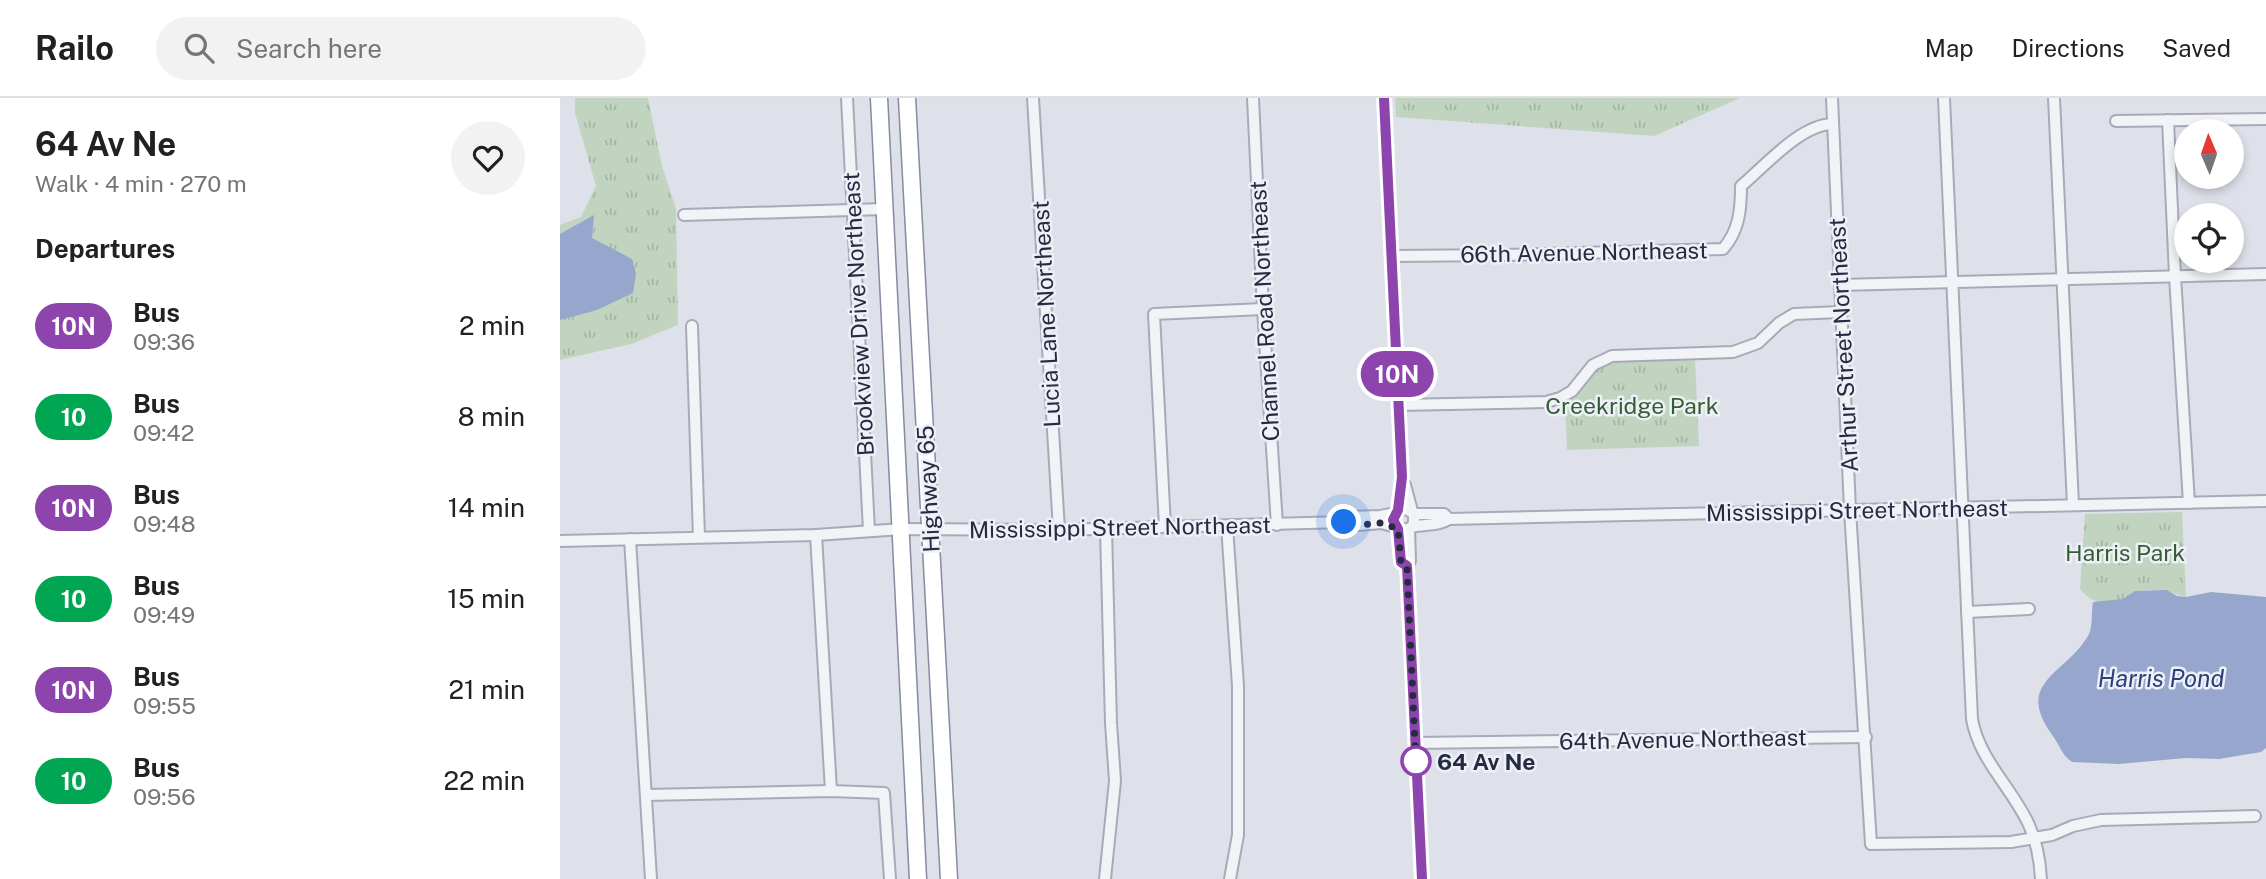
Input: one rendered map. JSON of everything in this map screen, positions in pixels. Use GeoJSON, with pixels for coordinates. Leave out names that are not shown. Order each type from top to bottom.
{"type":"FeatureCollection","features":[{"type":"Feature","properties":{"kind":"highway","name":"Highway 65"},"geometry":{"type":"LineString","coordinates":[[879,98],[918,879]]}},
{"type":"Feature","properties":{"kind":"highway","name":"Highway 65"},"geometry":{"type":"LineString","coordinates":[[907,98],[949,879]]}},
{"type":"Feature","properties":{"kind":"street","name":"Brookview Drive Northeast"},"geometry":{"type":"LineString","coordinates":[[847,98],[869,531]]}},
{"type":"Feature","properties":{"kind":"street","name":"Lucia Lane Northeast"},"geometry":{"type":"LineString","coordinates":[[1033,98],[1059,530]]}},
{"type":"Feature","properties":{"kind":"street","name":"Channel Road Northeast"},"geometry":{"type":"LineString","coordinates":[[1253,98],[1277,525]]}},
{"type":"Feature","properties":{"kind":"street"},"geometry":{"type":"LineString","coordinates":[[1384,98],[1402,482],[1393,520],[1404,528]]}},
{"type":"Feature","properties":{"kind":"street","name":"Arthur Street Northeast"},"geometry":{"type":"LineString","coordinates":[[1832,98],[1850,510],[1871,844],[2011,842],[2035,839]]}},
{"type":"Feature","properties":{"kind":"street"},"geometry":{"type":"LineString","coordinates":[[1944,98],[1972,719],[1976,736],[2035,839],[2041,879]]}},
{"type":"Feature","properties":{"kind":"street"},"geometry":{"type":"LineString","coordinates":[[2054,98],[2073,505]]}},
{"type":"Feature","properties":{"kind":"street"},"geometry":{"type":"LineString","coordinates":[[2116,121],[2266,118]]}},
{"type":"Feature","properties":{"kind":"street"},"geometry":{"type":"LineString","coordinates":[[2168,120],[2189,503]]}},
{"type":"Feature","properties":{"kind":"street","name":"66th Avenue Northeast"},"geometry":{"type":"LineString","coordinates":[[1391,256],[1723,249],[1733,238],[1741,208],[1741,186],[1804,133],[1823,124],[1832,124]]}},
{"type":"Feature","properties":{"kind":"street"},"geometry":{"type":"LineString","coordinates":[[684,215],[884,209]]}},
{"type":"Feature","properties":{"kind":"street"},"geometry":{"type":"LineString","coordinates":[[1840,285],[2266,274]]}},
{"type":"Feature","properties":{"kind":"street"},"geometry":{"type":"LineString","coordinates":[[1165,527],[1154,314],[1263,309]]}},
{"type":"Feature","properties":{"kind":"street"},"geometry":{"type":"LineString","coordinates":[[1399,405],[1546,402],[1572,391],[1593,365],[1612,356],[1733,352],[1758,343],[1779,323],[1794,314],[1840,312]]}},
{"type":"Feature","properties":{"kind":"street"},"geometry":{"type":"LineString","coordinates":[[692,326],[699,537]]}},
{"type":"Feature","properties":{"kind":"street"},"geometry":{"type":"LineString","coordinates":[[1402,482],[1415,521],[1404,528]]}},
{"type":"Feature","properties":{"kind":"street","name":"Mississippi Street Northeast"},"geometry":{"type":"LineString","coordinates":[[560,541],[816,535],[901,529],[1059,530],[1344,522],[1348,526],[1381,523],[1404,528],[1426,523],[1443,523],[1449,519],[2266,501]]}},
{"type":"Feature","properties":{"kind":"street"},"geometry":{"type":"LineString","coordinates":[[1396,511],[1405,508],[1413,512]]}},
{"type":"Feature","properties":{"kind":"street","name":"Mississippi Street Northeast"},"geometry":{"type":"LineString","coordinates":[[1344,522],[1348,517],[1380,516],[1396,511]]}},
{"type":"Feature","properties":{"kind":"street","name":"Mississippi Street Northeast"},"geometry":{"type":"LineString","coordinates":[[1413,512],[1444,514],[1449,519]]}},
{"type":"Feature","properties":{"kind":"street"},"geometry":{"type":"LineString","coordinates":[[1227,526],[1238,686],[1238,835],[1230,879]]}},
{"type":"Feature","properties":{"kind":"street"},"geometry":{"type":"LineString","coordinates":[[1105,879],[1115,780],[1106,528]]}},
{"type":"Feature","properties":{"kind":"street"},"geometry":{"type":"LineString","coordinates":[[1404,528],[1401,562],[1406,565],[1422,879]]}},
{"type":"Feature","properties":{"kind":"street"},"geometry":{"type":"LineString","coordinates":[[816,535],[831,790]]}},
{"type":"Feature","properties":{"kind":"street"},"geometry":{"type":"LineString","coordinates":[[630,539],[651,879]]}},
{"type":"Feature","properties":{"kind":"street"},"geometry":{"type":"LineString","coordinates":[[1967,612],[2029,609]]}},
{"type":"Feature","properties":{"kind":"street","name":"64th Avenue Northeast"},"geometry":{"type":"LineString","coordinates":[[1415,743],[1866,737]]}},
{"type":"Feature","properties":{"kind":"street"},"geometry":{"type":"LineString","coordinates":[[646,795],[831,790],[884,793],[890,879]]}},
{"type":"Feature","properties":{"kind":"street"},"geometry":{"type":"LineString","coordinates":[[2035,839],[2085,822],[2101,820],[2255,816]]}},
{"type":"Feature","properties":{"kind":"green space"},"geometry":{"type":"Polygon","coordinates":[[[575,98],[648,98],[662,166],[676,209],[678,325],[631,344],[560,360],[560,225],[581,217],[596,186],[575,113],[575,98]]]}},
{"type":"Feature","properties":{"kind":"green space"},"geometry":{"type":"Polygon","coordinates":[[[1395,98],[1740,98],[1654,136],[1396,117],[1395,98]]]}},
{"type":"Feature","properties":{"kind":"green space","name":"Creekridge Park"},"geometry":{"type":"Polygon","coordinates":[[[1628,360],[1695,360],[1699,446],[1567,450],[1565,403],[1596,371],[1604,366],[1628,360]]]}},
{"type":"Feature","properties":{"kind":"green space","name":"Harris Park"},"geometry":{"type":"Polygon","coordinates":[[[2182,512],[2186,597],[2168,591],[2145,590],[2106,603],[2089,598],[2080,589],[2085,514],[2182,512]]]}},
{"type":"Feature","properties":{"kind":"water"},"geometry":{"type":"Polygon","coordinates":[[[594,215],[592,238],[632,259],[636,274],[633,293],[597,310],[560,320],[560,234],[594,215]]]}},
{"type":"Feature","properties":{"kind":"water","name":"Harris Pond"},"geometry":{"type":"Polygon","coordinates":[[[2167,590],[2177,596],[2186,597],[2211,592],[2266,597],[2266,748],[2261,752],[2219,759],[2186,758],[2119,764],[2072,762],[2063,753],[2042,717],[2038,702],[2041,690],[2048,679],[2080,648],[2089,634],[2093,602],[2123,599],[2135,591],[2167,590]]]}},
{"type":"Feature","properties":{"kind":"bus line","name":"10N"},"geometry":{"type":"LineString","coordinates":[[1384,98],[1402,477],[1398,510],[1393,520],[1398,529],[1401,562],[1407,566],[1422,879]]}},
{"type":"Feature","properties":{"kind":"place","name":"64 Av Ne"},"geometry":{"type":"Point","coordinates":[1416,761]}},
{"type":"Feature","properties":{"kind":"route"},"geometry":{"type":"LineString","coordinates":[[1344,522],[1348,526],[1381,523],[1398,529],[1401,562],[1407,566],[1416,767],[1416,761]]}}]}
